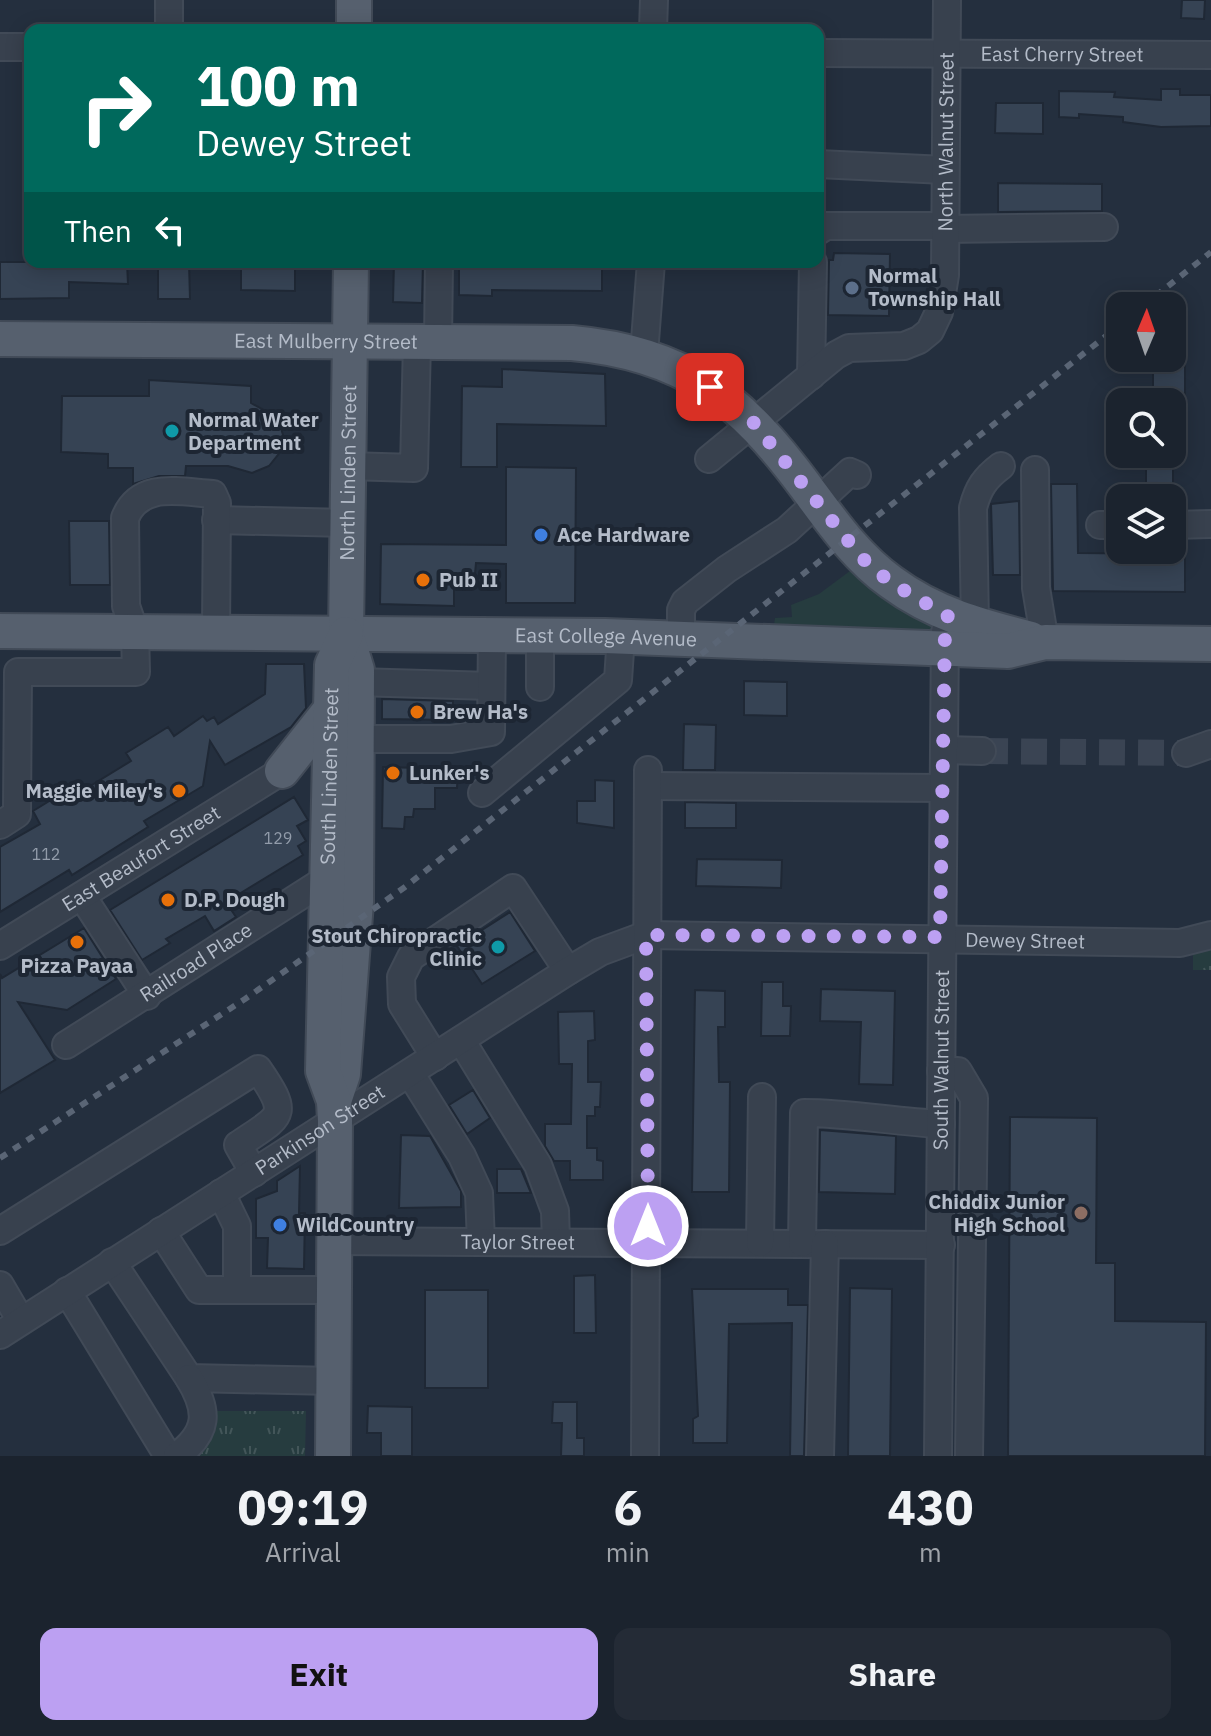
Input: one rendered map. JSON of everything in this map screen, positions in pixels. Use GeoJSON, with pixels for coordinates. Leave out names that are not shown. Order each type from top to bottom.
{"type":"FeatureCollection","features":[{"type":"Feature","properties":{"kind":"main road"},"geometry":{"type":"LineString","coordinates":[[354,0],[354,24]]}},
{"type":"Feature","properties":{"kind":"main road","name":"North Linden Street"},"geometry":{"type":"LineString","coordinates":[[346,634],[351,268]]}},
{"type":"Feature","properties":{"kind":"main road","name":"East Mulberry Street"},"geometry":{"type":"LineString","coordinates":[[0,339],[572,343],[647,356],[710,387],[754,423],[862,558],[890,582],[962,620],[1045,642]]}},
{"type":"Feature","properties":{"kind":"main road","name":"East College Avenue"},"geometry":{"type":"LineString","coordinates":[[9,631],[681,637],[1008,651],[1045,642],[1211,644]]}},
{"type":"Feature","properties":{"kind":"main road","name":"South Linden Street"},"geometry":{"type":"LineString","coordinates":[[333,1456],[335,1111],[343,1074],[356,902],[357,670],[346,634]]}},
{"type":"Feature","properties":{"kind":"main road","name":"South Linden Street"},"geometry":{"type":"LineString","coordinates":[[335,1111],[323,1071],[325,880],[332,665],[346,634]]}},
{"type":"Feature","properties":{"kind":"main road"},"geometry":{"type":"LineString","coordinates":[[282,771],[331,709]]}},
{"type":"Feature","properties":{"kind":"main road"},"geometry":{"type":"LineString","coordinates":[[282,771],[293,768],[318,779],[328,803]]}},
{"type":"Feature","properties":{"kind":"street"},"geometry":{"type":"LineString","coordinates":[[169,0],[169,24]]}},
{"type":"Feature","properties":{"kind":"street"},"geometry":{"type":"LineString","coordinates":[[653,24],[654,0]]}},
{"type":"Feature","properties":{"kind":"street","name":"North Walnut Street"},"geometry":{"type":"LineString","coordinates":[[811,376],[843,352],[865,346],[904,346],[930,331],[942,301],[947,0]]}},
{"type":"Feature","properties":{"kind":"street"},"geometry":{"type":"LineString","coordinates":[[0,47],[24,47]]}},
{"type":"Feature","properties":{"kind":"street","name":"East Cherry Street"},"geometry":{"type":"LineString","coordinates":[[824,53],[1211,55]]}},
{"type":"Feature","properties":{"kind":"street"},"geometry":{"type":"LineString","coordinates":[[824,164],[945,170]]}},
{"type":"Feature","properties":{"kind":"street"},"geometry":{"type":"LineString","coordinates":[[824,227],[1104,227]]}},
{"type":"Feature","properties":{"kind":"street"},"geometry":{"type":"LineString","coordinates":[[348,466],[414,468],[438,268]]}},
{"type":"Feature","properties":{"kind":"street"},"geometry":{"type":"LineString","coordinates":[[647,356],[651,268]]}},
{"type":"Feature","properties":{"kind":"street"},"geometry":{"type":"LineString","coordinates":[[709,459],[811,376],[813,268]]}},
{"type":"Feature","properties":{"kind":"street","name":"South Walnut Street"},"geometry":{"type":"LineString","coordinates":[[938,1456],[940,937],[945,650],[962,620],[977,491],[986,477],[1001,466]]}},
{"type":"Feature","properties":{"kind":"street"},"geometry":{"type":"LineString","coordinates":[[1035,470],[1036,588],[1045,642]]}},
{"type":"Feature","properties":{"kind":"street"},"geometry":{"type":"LineString","coordinates":[[681,637],[681,610],[685,602],[787,530],[850,472],[857,475]]}},
{"type":"Feature","properties":{"kind":"street"},"geometry":{"type":"LineString","coordinates":[[9,672],[136,672],[135,632],[126,606],[125,518],[129,507],[152,491],[213,494],[216,520],[216,632]]}},
{"type":"Feature","properties":{"kind":"street"},"geometry":{"type":"LineString","coordinates":[[216,520],[347,523]]}},
{"type":"Feature","properties":{"kind":"street"},"geometry":{"type":"LineString","coordinates":[[1186,525],[1211,524]]}},
{"type":"Feature","properties":{"kind":"street"},"geometry":{"type":"LineString","coordinates":[[0,825],[17,814],[9,631]]}},
{"type":"Feature","properties":{"kind":"street"},"geometry":{"type":"LineString","coordinates":[[92,632],[93,672]]}},
{"type":"Feature","properties":{"kind":"street"},"geometry":{"type":"LineString","coordinates":[[356,739],[451,739],[491,732],[492,635]]}},
{"type":"Feature","properties":{"kind":"street"},"geometry":{"type":"LineString","coordinates":[[540,636],[540,687]]}},
{"type":"Feature","properties":{"kind":"street"},"geometry":{"type":"LineString","coordinates":[[482,793],[618,680],[621,636]]}},
{"type":"Feature","properties":{"kind":"street"},"geometry":{"type":"LineString","coordinates":[[357,682],[491,686]]}},
{"type":"Feature","properties":{"kind":"street"},"geometry":{"type":"LineString","coordinates":[[944,750],[982,751]]}},
{"type":"Feature","properties":{"kind":"street","name":"East Beaufort Street"},"geometry":{"type":"LineString","coordinates":[[0,946],[282,771]]}},
{"type":"Feature","properties":{"kind":"street"},"geometry":{"type":"LineString","coordinates":[[645,1456],[648,778],[943,788]]}},
{"type":"Feature","properties":{"kind":"street","name":"Railroad Place"},"geometry":{"type":"LineString","coordinates":[[66,1045],[325,880]]}},
{"type":"Feature","properties":{"kind":"street"},"geometry":{"type":"LineString","coordinates":[[435,1057],[402,1004],[401,977],[411,957],[513,888],[568,971]]}},
{"type":"Feature","properties":{"kind":"street"},"geometry":{"type":"LineString","coordinates":[[82,896],[147,996]]}},
{"type":"Feature","properties":{"kind":"street","name":"Parkinson Street"},"geometry":{"type":"LineString","coordinates":[[10,1328],[254,1173],[335,1111],[410,1073],[600,952],[646,935]]}},
{"type":"Feature","properties":{"kind":"street","name":"Dewey Street"},"geometry":{"type":"LineString","coordinates":[[646,935],[940,937],[1180,943],[1211,935]]}},
{"type":"Feature","properties":{"kind":"street"},"geometry":{"type":"LineString","coordinates":[[461,1040],[538,1165],[555,1211],[556,1242]]}},
{"type":"Feature","properties":{"kind":"street"},"geometry":{"type":"LineString","coordinates":[[0,1231],[258,1069],[279,1101],[279,1112],[273,1121],[238,1145],[254,1173]]}},
{"type":"Feature","properties":{"kind":"street"},"geometry":{"type":"LineString","coordinates":[[941,1071],[958,1071],[974,1098],[969,1456]]}},
{"type":"Feature","properties":{"kind":"street"},"geometry":{"type":"LineString","coordinates":[[410,1073],[462,1156],[479,1193],[481,1242]]}},
{"type":"Feature","properties":{"kind":"street"},"geometry":{"type":"LineString","coordinates":[[760,1243],[762,1097]]}},
{"type":"Feature","properties":{"kind":"street"},"geometry":{"type":"LineString","coordinates":[[820,1456],[813,1244],[804,1113],[868,1115],[891,1121],[941,1124]]}},
{"type":"Feature","properties":{"kind":"street"},"geometry":{"type":"LineString","coordinates":[[221,1193],[237,1226],[237,1290]]}},
{"type":"Feature","properties":{"kind":"street"},"geometry":{"type":"LineString","coordinates":[[161,1231],[199,1290],[334,1290]]}},
{"type":"Feature","properties":{"kind":"street","name":"Taylor Street"},"geometry":{"type":"LineString","coordinates":[[334,1241],[941,1245]]}},
{"type":"Feature","properties":{"kind":"street"},"geometry":{"type":"LineString","coordinates":[[112,1262],[202,1400],[204,1413],[196,1441],[177,1456]]}},
{"type":"Feature","properties":{"kind":"street"},"geometry":{"type":"LineString","coordinates":[[0,1285],[10,1328]]}},
{"type":"Feature","properties":{"kind":"street"},"geometry":{"type":"LineString","coordinates":[[67,1291],[168,1456]]}},
{"type":"Feature","properties":{"kind":"street"},"geometry":{"type":"LineString","coordinates":[[189,1378],[333,1381]]}},
{"type":"Feature","properties":{"kind":"green space"},"geometry":{"type":"Polygon","coordinates":[[[854,568],[932,625],[937,633],[871,634],[774,625],[775,618],[792,617],[791,605],[819,594],[854,568]]]}},
{"type":"Feature","properties":{"kind":"green space"},"geometry":{"type":"Polygon","coordinates":[[[1211,946],[1211,970],[1193,970],[1193,953],[1211,946]]]}},
{"type":"Feature","properties":{"kind":"green space"},"geometry":{"type":"Polygon","coordinates":[[[211,1411],[306,1411],[305,1456],[191,1456],[211,1411]]]}},
{"type":"Feature","properties":{"kind":"building"},"geometry":{"type":"Polygon","coordinates":[[[1182,0],[1205,0],[1204,19],[1181,18],[1182,0]]]}},
{"type":"Feature","properties":{"kind":"building"},"geometry":{"type":"Polygon","coordinates":[[[1161,89],[1180,89],[1180,95],[1211,95],[1211,126],[1161,127],[1123,122],[1123,117],[1079,114],[1079,118],[1059,117],[1059,91],[1115,92],[1114,97],[1161,100],[1161,89]]]}},
{"type":"Feature","properties":{"kind":"building"},"geometry":{"type":"Polygon","coordinates":[[[996,103],[1043,103],[1043,134],[995,133],[996,103]]]}},
{"type":"Feature","properties":{"kind":"building"},"geometry":{"type":"Polygon","coordinates":[[[998,183],[1102,184],[1102,211],[998,212],[998,183]]]}},
{"type":"Feature","properties":{"kind":"building","name":"Normal Township Hall"},"geometry":{"type":"Polygon","coordinates":[[[834,253],[890,254],[889,316],[828,315],[829,260],[833,260],[834,253]]]}},
{"type":"Feature","properties":{"kind":"building"},"geometry":{"type":"Polygon","coordinates":[[[0,262],[24,262],[24,268],[127,268],[128,284],[69,282],[69,298],[0,299],[0,262]]]}},
{"type":"Feature","properties":{"kind":"building"},"geometry":{"type":"Polygon","coordinates":[[[158,268],[189,268],[190,299],[158,299],[158,268]]]}},
{"type":"Feature","properties":{"kind":"building"},"geometry":{"type":"Polygon","coordinates":[[[241,268],[295,268],[295,291],[241,290],[241,268]]]}},
{"type":"Feature","properties":{"kind":"building"},"geometry":{"type":"Polygon","coordinates":[[[394,268],[423,268],[422,303],[393,302],[394,268]]]}},
{"type":"Feature","properties":{"kind":"building"},"geometry":{"type":"Polygon","coordinates":[[[459,268],[602,268],[602,291],[492,290],[492,296],[459,295],[459,268]]]}},
{"type":"Feature","properties":{"kind":"building"},"geometry":{"type":"Polygon","coordinates":[[[502,369],[605,374],[606,426],[497,424],[497,467],[461,467],[462,386],[502,387],[502,369]]]}},
{"type":"Feature","properties":{"kind":"building"},"geometry":{"type":"Polygon","coordinates":[[[1153,372],[1185,372],[1185,388],[1153,388],[1153,372]]]}},
{"type":"Feature","properties":{"kind":"building","name":"Normal Water Department"},"geometry":{"type":"Polygon","coordinates":[[[149,380],[251,386],[251,403],[278,418],[283,435],[281,451],[269,466],[252,473],[228,466],[186,466],[185,476],[159,476],[133,484],[133,468],[108,468],[108,454],[61,452],[62,396],[149,396],[149,380]]]}},
{"type":"Feature","properties":{"kind":"building","name":"Ace Hardware"},"geometry":{"type":"Polygon","coordinates":[[[506,467],[576,468],[575,603],[506,603],[506,564],[476,563],[475,574],[466,574],[466,587],[454,587],[454,606],[380,604],[381,544],[506,545],[506,467]]]}},
{"type":"Feature","properties":{"kind":"building"},"geometry":{"type":"Polygon","coordinates":[[[1146,468],[1173,468],[1173,484],[1146,484],[1146,468]]]}},
{"type":"Feature","properties":{"kind":"building"},"geometry":{"type":"Polygon","coordinates":[[[1051,484],[1077,484],[1078,553],[1106,553],[1106,564],[1185,564],[1185,592],[1053,591],[1051,484]]]}},
{"type":"Feature","properties":{"kind":"building"},"geometry":{"type":"Polygon","coordinates":[[[1019,501],[1020,575],[993,575],[991,504],[1019,501]]]}},
{"type":"Feature","properties":{"kind":"building"},"geometry":{"type":"Polygon","coordinates":[[[69,521],[109,521],[110,585],[70,585],[69,521]]]}},
{"type":"Feature","properties":{"kind":"building"},"geometry":{"type":"Polygon","coordinates":[[[266,664],[304,664],[306,708],[291,727],[225,765],[210,741],[203,786],[144,821],[148,827],[72,875],[69,870],[0,912],[0,847],[40,824],[33,811],[64,792],[69,799],[131,761],[126,753],[168,727],[174,736],[203,716],[207,721],[214,717],[218,724],[265,694],[266,664]]]}},
{"type":"Feature","properties":{"kind":"building"},"geometry":{"type":"Polygon","coordinates":[[[744,681],[787,682],[787,716],[744,715],[744,681]]]}},
{"type":"Feature","properties":{"kind":"building"},"geometry":{"type":"Polygon","coordinates":[[[382,699],[453,701],[453,720],[382,719],[382,699]]]}},
{"type":"Feature","properties":{"kind":"building"},"geometry":{"type":"Polygon","coordinates":[[[684,724],[716,725],[715,770],[683,770],[684,724]]]}},
{"type":"Feature","properties":{"kind":"building"},"geometry":{"type":"Polygon","coordinates":[[[383,767],[458,769],[457,788],[435,788],[435,809],[414,809],[413,817],[405,817],[404,829],[382,828],[383,767]]]}},
{"type":"Feature","properties":{"kind":"building"},"geometry":{"type":"Polygon","coordinates":[[[595,780],[614,781],[614,828],[577,823],[577,801],[595,801],[595,780]]]}},
{"type":"Feature","properties":{"kind":"building"},"geometry":{"type":"Polygon","coordinates":[[[294,797],[308,820],[297,826],[306,841],[298,846],[303,855],[226,902],[236,917],[214,931],[205,916],[166,939],[170,943],[142,960],[110,910],[294,797]]]}},
{"type":"Feature","properties":{"kind":"building"},"geometry":{"type":"Polygon","coordinates":[[[685,802],[736,803],[736,828],[685,828],[685,802]]]}},
{"type":"Feature","properties":{"kind":"building"},"geometry":{"type":"Polygon","coordinates":[[[697,859],[782,860],[781,888],[696,886],[697,859]]]}},
{"type":"Feature","properties":{"kind":"building","name":"Stout Chiropractic Clinic"},"geometry":{"type":"Polygon","coordinates":[[[510,912],[535,951],[482,984],[457,946],[510,912]]]}},
{"type":"Feature","properties":{"kind":"building"},"geometry":{"type":"Polygon","coordinates":[[[84,928],[116,979],[67,1010],[18,1002],[55,1060],[0,1093],[0,974],[2,978],[84,928]]]}},
{"type":"Feature","properties":{"kind":"building"},"geometry":{"type":"Polygon","coordinates":[[[762,982],[783,982],[783,1006],[791,1006],[790,1036],[761,1036],[762,982]]]}},
{"type":"Feature","properties":{"kind":"building"},"geometry":{"type":"Polygon","coordinates":[[[821,989],[895,991],[893,1085],[859,1084],[861,1022],[820,1021],[821,989]]]}},
{"type":"Feature","properties":{"kind":"building"},"geometry":{"type":"Polygon","coordinates":[[[695,990],[725,991],[725,1027],[718,1027],[719,1082],[730,1082],[729,1192],[692,1192],[695,990]]]}},
{"type":"Feature","properties":{"kind":"building"},"geometry":{"type":"Polygon","coordinates":[[[594,1011],[595,1040],[588,1041],[588,1082],[601,1082],[600,1107],[595,1107],[595,1116],[587,1116],[587,1148],[597,1148],[597,1160],[603,1161],[603,1180],[570,1180],[570,1161],[554,1161],[545,1146],[545,1124],[571,1124],[572,1064],[559,1064],[558,1012],[594,1011]]]}},
{"type":"Feature","properties":{"kind":"building"},"geometry":{"type":"Polygon","coordinates":[[[473,1090],[490,1118],[467,1134],[449,1105],[473,1090]]]}},
{"type":"Feature","properties":{"kind":"building"},"geometry":{"type":"Polygon","coordinates":[[[1010,1117],[1097,1118],[1096,1263],[1115,1263],[1115,1321],[1206,1322],[1205,1456],[1008,1456],[1010,1117]]]}},
{"type":"Feature","properties":{"kind":"building"},"geometry":{"type":"Polygon","coordinates":[[[820,1130],[896,1136],[895,1194],[819,1192],[820,1130]]]}},
{"type":"Feature","properties":{"kind":"building"},"geometry":{"type":"Polygon","coordinates":[[[401,1135],[430,1136],[461,1191],[461,1207],[399,1208],[401,1135]]]}},
{"type":"Feature","properties":{"kind":"building","name":"WildCountry"},"geometry":{"type":"Polygon","coordinates":[[[300,1166],[299,1213],[305,1213],[304,1269],[267,1268],[268,1238],[256,1238],[256,1199],[277,1191],[277,1181],[300,1166]]]}},
{"type":"Feature","properties":{"kind":"building"},"geometry":{"type":"Polygon","coordinates":[[[497,1169],[521,1169],[531,1193],[497,1193],[497,1169]]]}},
{"type":"Feature","properties":{"kind":"building"},"geometry":{"type":"Polygon","coordinates":[[[595,1275],[596,1333],[574,1333],[574,1276],[595,1275]]]}},
{"type":"Feature","properties":{"kind":"building"},"geometry":{"type":"Polygon","coordinates":[[[850,1288],[892,1289],[890,1456],[848,1456],[850,1288]]]}},
{"type":"Feature","properties":{"kind":"building"},"geometry":{"type":"Polygon","coordinates":[[[692,1289],[788,1289],[788,1305],[808,1305],[804,1456],[790,1456],[792,1323],[729,1324],[727,1443],[693,1443],[693,1419],[698,1416],[692,1289]]]}},
{"type":"Feature","properties":{"kind":"building"},"geometry":{"type":"Polygon","coordinates":[[[425,1290],[488,1290],[488,1388],[425,1388],[425,1290]]]}},
{"type":"Feature","properties":{"kind":"building"},"geometry":{"type":"Polygon","coordinates":[[[553,1402],[577,1402],[577,1438],[584,1438],[584,1456],[561,1456],[562,1423],[552,1423],[553,1402]]]}},
{"type":"Feature","properties":{"kind":"building"},"geometry":{"type":"Polygon","coordinates":[[[368,1406],[412,1407],[412,1456],[381,1456],[381,1433],[367,1433],[368,1406]]]}},
{"type":"Feature","properties":{"kind":"tunnel"},"geometry":{"type":"LineString","coordinates":[[982,751],[1186,753]]}},
{"type":"Feature","properties":{"kind":"railway"},"geometry":{"type":"LineString","coordinates":[[1161,292],[1211,252]]}},
{"type":"Feature","properties":{"kind":"railway"},"geometry":{"type":"LineString","coordinates":[[0,1158],[245,999],[405,887],[1106,336]]}},
{"type":"Feature","properties":{"kind":"place","name":"Normal Township Hall"},"geometry":{"type":"Point","coordinates":[852,288]}},
{"type":"Feature","properties":{"kind":"place","name":"Normal Water Department"},"geometry":{"type":"Point","coordinates":[172,431]}},
{"type":"Feature","properties":{"kind":"place","name":"Ace Hardware"},"geometry":{"type":"Point","coordinates":[541,535]}},
{"type":"Feature","properties":{"kind":"place","name":"Pub II"},"geometry":{"type":"Point","coordinates":[423,580]}},
{"type":"Feature","properties":{"kind":"place","name":"Brew Ha's"},"geometry":{"type":"Point","coordinates":[417,712]}},
{"type":"Feature","properties":{"kind":"place","name":"Lunker's"},"geometry":{"type":"Point","coordinates":[393,773]}},
{"type":"Feature","properties":{"kind":"place","name":"Maggie Miley's"},"geometry":{"type":"Point","coordinates":[179,791]}},
{"type":"Feature","properties":{"kind":"place","name":"D.P. Dough"},"geometry":{"type":"Point","coordinates":[168,900]}},
{"type":"Feature","properties":{"kind":"place","name":"Pizza Payaa"},"geometry":{"type":"Point","coordinates":[77,942]}},
{"type":"Feature","properties":{"kind":"place","name":"Stout Chiropractic Clinic"},"geometry":{"type":"Point","coordinates":[498,947]}},
{"type":"Feature","properties":{"kind":"place","name":"Chiddix Junior High School"},"geometry":{"type":"Point","coordinates":[1081,1213]}},
{"type":"Feature","properties":{"kind":"place","name":"WildCountry"},"geometry":{"type":"Point","coordinates":[280,1225]}},
{"type":"Feature","properties":{"kind":"route"},"geometry":{"type":"LineString","coordinates":[[648,1226],[646,935],[940,937],[945,630],[949,617],[890,582],[862,558],[748,416],[710,387]]}}]}
